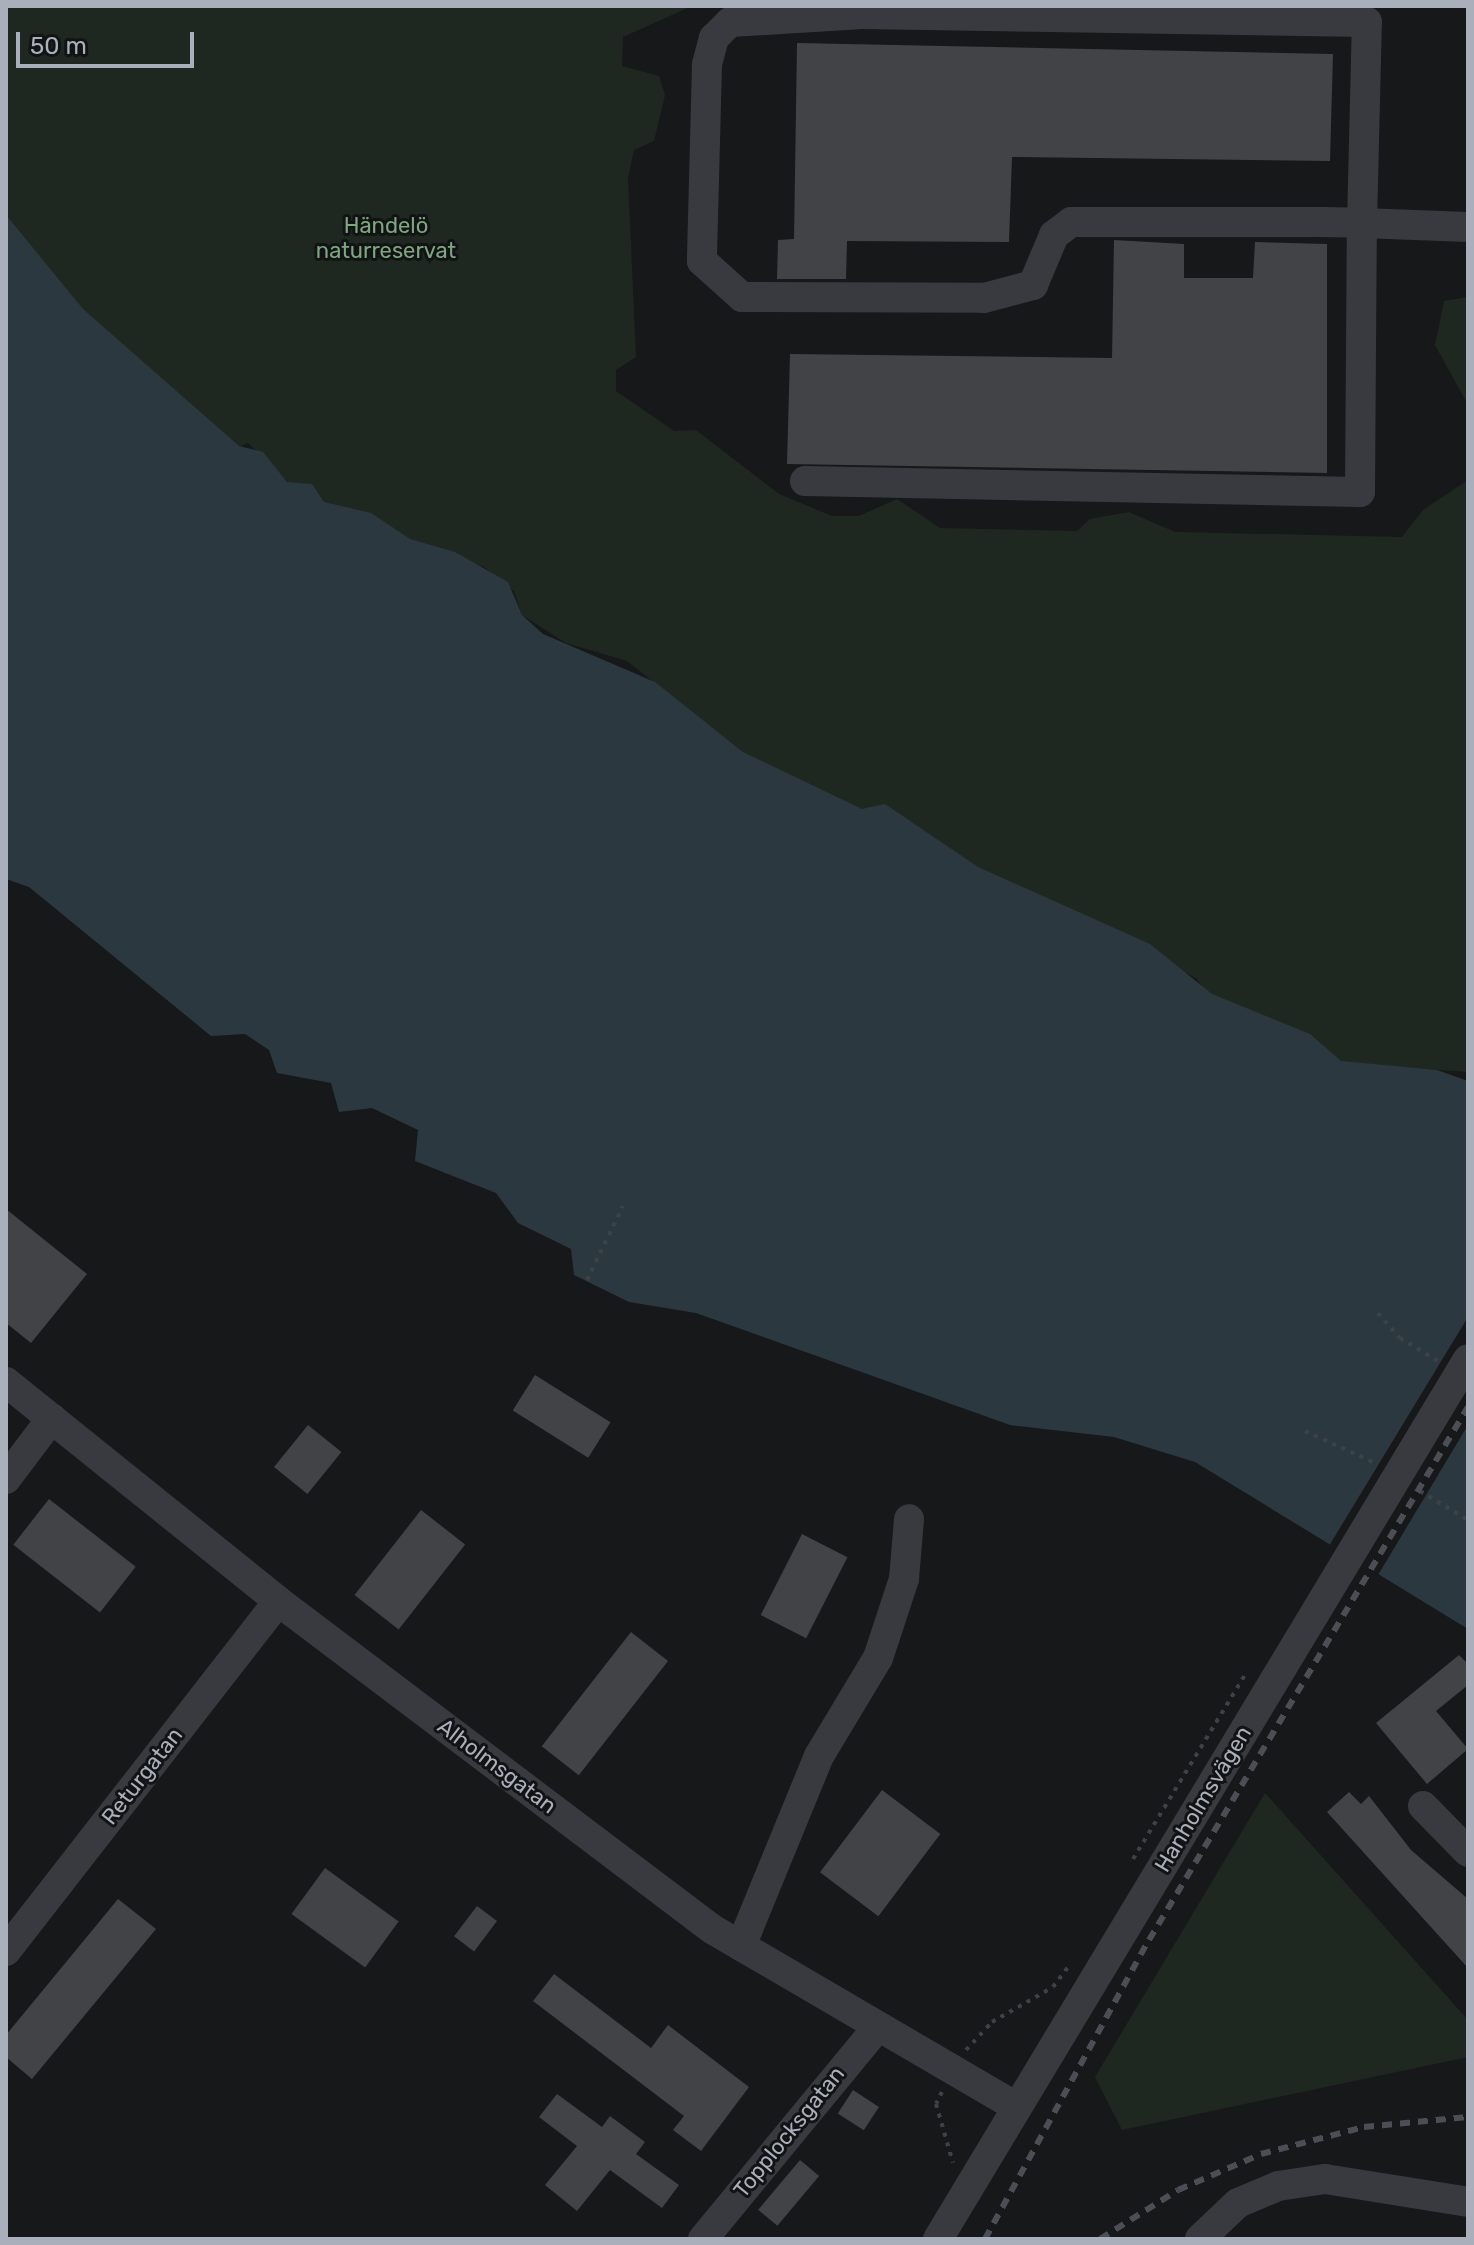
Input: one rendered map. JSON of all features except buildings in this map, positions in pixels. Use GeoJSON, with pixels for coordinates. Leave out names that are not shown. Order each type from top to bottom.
{"type":"FeatureCollection","features":[{"type":"Feature","properties":{"kind":"street"},"geometry":{"type":"LineString","coordinates":[[805,481],[1360,492],[1362,223],[1367,22],[757,17],[730,22],[714,38],[707,65],[702,261],[742,297],[984,298],[1033,285],[1054,235],[1071,222],[1362,223],[1468,227]]}},
{"type":"Feature","properties":{"kind":"street","name":"Hanholmsvägen"},"geometry":{"type":"LineString","coordinates":[[938,2239],[1348,1557],[1457,1362]]}},
{"type":"Feature","properties":{"kind":"street","name":"Alholmsgatan"},"geometry":{"type":"LineString","coordinates":[[6,1382],[278,1601],[741,1946],[952,2072],[1017,2107]]}},
{"type":"Feature","properties":{"kind":"street"},"geometry":{"type":"LineString","coordinates":[[6,1479],[52,1418]]}},
{"type":"Feature","properties":{"kind":"street"},"geometry":{"type":"LineString","coordinates":[[741,1946],[819,1756],[878,1658],[904,1579],[909,1519]]}},
{"type":"Feature","properties":{"kind":"street","name":"Returgatan"},"geometry":{"type":"LineString","coordinates":[[6,1951],[278,1601]]}},
{"type":"Feature","properties":{"kind":"street"},"geometry":{"type":"LineString","coordinates":[[1423,1806],[1468,1852]]}},
{"type":"Feature","properties":{"kind":"street","name":"Topplocksgatan"},"geometry":{"type":"LineString","coordinates":[[703,2239],[878,2027]]}},
{"type":"Feature","properties":{"kind":"street"},"geometry":{"type":"LineString","coordinates":[[1200,2239],[1238,2203],[1313,2181],[1468,2202]]}},
{"type":"Feature","properties":{"kind":"path"},"geometry":{"type":"LineString","coordinates":[[587,1280],[623,1206]]}},
{"type":"Feature","properties":{"kind":"path"},"geometry":{"type":"LineString","coordinates":[[1378,1313],[1400,1338],[1457,1362]]}},
{"type":"Feature","properties":{"kind":"path"},"geometry":{"type":"LineString","coordinates":[[1127,1869],[1238,1677],[1252,1670]]}},
{"type":"Feature","properties":{"kind":"path"},"geometry":{"type":"LineString","coordinates":[[952,2175],[936,2104],[952,2072],[975,2036],[1053,1987],[1071,1963]]}},
{"type":"Feature","properties":{"kind":"green space","name":"Händelö naturreservat"},"geometry":{"type":"Polygon","coordinates":[[[6,6],[692,6],[623,37],[622,66],[659,76],[665,95],[654,141],[634,150],[628,178],[636,357],[616,370],[616,391],[674,431],[696,430],[779,494],[832,516],[859,516],[897,499],[940,528],[1077,531],[1090,519],[1129,512],[1175,532],[1402,537],[1423,510],[1468,480],[1468,1072],[1339,1063],[1212,1000],[1196,978],[743,752],[627,661],[566,643],[522,615],[514,591],[484,567],[307,501],[248,443],[239,447],[149,375],[6,233],[6,6]]]}},
{"type":"Feature","properties":{"kind":"green space"},"geometry":{"type":"Polygon","coordinates":[[[1468,297],[1468,405],[1435,345],[1444,301],[1468,297]]]}},
{"type":"Feature","properties":{"kind":"green space"},"geometry":{"type":"Polygon","coordinates":[[[1265,1793],[1468,2020],[1468,2057],[1122,2130],[1095,2077],[1265,1793]]]}},
{"type":"Feature","properties":{"kind":"shaded area"},"geometry":{"type":"Polygon","coordinates":[[[6,215],[83,309],[239,446],[263,452],[287,482],[312,484],[324,502],[371,513],[410,539],[455,552],[508,582],[522,615],[543,634],[655,682],[743,752],[862,809],[885,804],[978,867],[1150,944],[1212,994],[1310,1034],[1341,1061],[1437,1070],[1468,1081],[1468,1629],[1195,1462],[1114,1437],[1010,1425],[696,1313],[629,1302],[574,1275],[571,1249],[518,1223],[496,1193],[415,1161],[418,1130],[372,1108],[339,1112],[331,1083],[277,1073],[269,1050],[245,1034],[211,1036],[29,887],[6,879],[6,215]]]}},
{"type":"Feature","properties":{"kind":"pier"},"geometry":{"type":"Polygon","coordinates":[[[1468,1317],[1468,1425],[1378,1575],[1329,1546],[1468,1317]]]}},
{"type":"Feature","properties":{"kind":"railway"},"geometry":{"type":"LineString","coordinates":[[985,2239],[1149,1940],[1468,1407]]}},
{"type":"Feature","properties":{"kind":"railway"},"geometry":{"type":"LineString","coordinates":[[1100,2239],[1178,2190],[1261,2154],[1364,2127],[1468,2117]]}}]}
